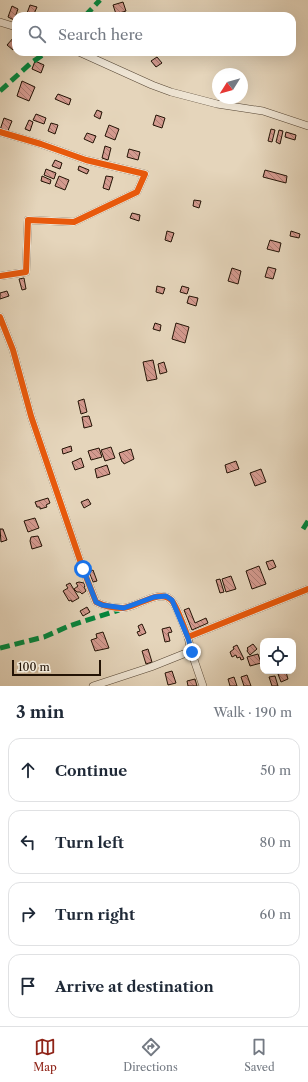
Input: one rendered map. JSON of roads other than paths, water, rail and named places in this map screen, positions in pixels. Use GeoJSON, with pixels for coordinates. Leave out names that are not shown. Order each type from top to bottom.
{"type":"FeatureCollection","features":[{"type":"Feature","properties":{"kind":"street"},"geometry":{"type":"LineString","coordinates":[[0,22],[12,26]]}},
{"type":"Feature","properties":{"kind":"street"},"geometry":{"type":"LineString","coordinates":[[88,56],[152,86],[217,104],[263,111],[308,126]]}},
{"type":"Feature","properties":{"kind":"street"},"geometry":{"type":"LineString","coordinates":[[0,132],[41,144],[86,160],[145,174],[137,192],[74,222],[28,220],[26,272],[0,276]]}},
{"type":"Feature","properties":{"kind":"street"},"geometry":{"type":"LineString","coordinates":[[0,317],[13,350],[31,416],[83,569],[96,602],[102,605],[124,608],[154,597],[166,596],[172,600],[188,638],[203,686]]}},
{"type":"Feature","properties":{"kind":"street"},"geometry":{"type":"LineString","coordinates":[[188,638],[308,589]]}},
{"type":"Feature","properties":{"kind":"street"},"geometry":{"type":"LineString","coordinates":[[93,686],[192,652]]}}]}
